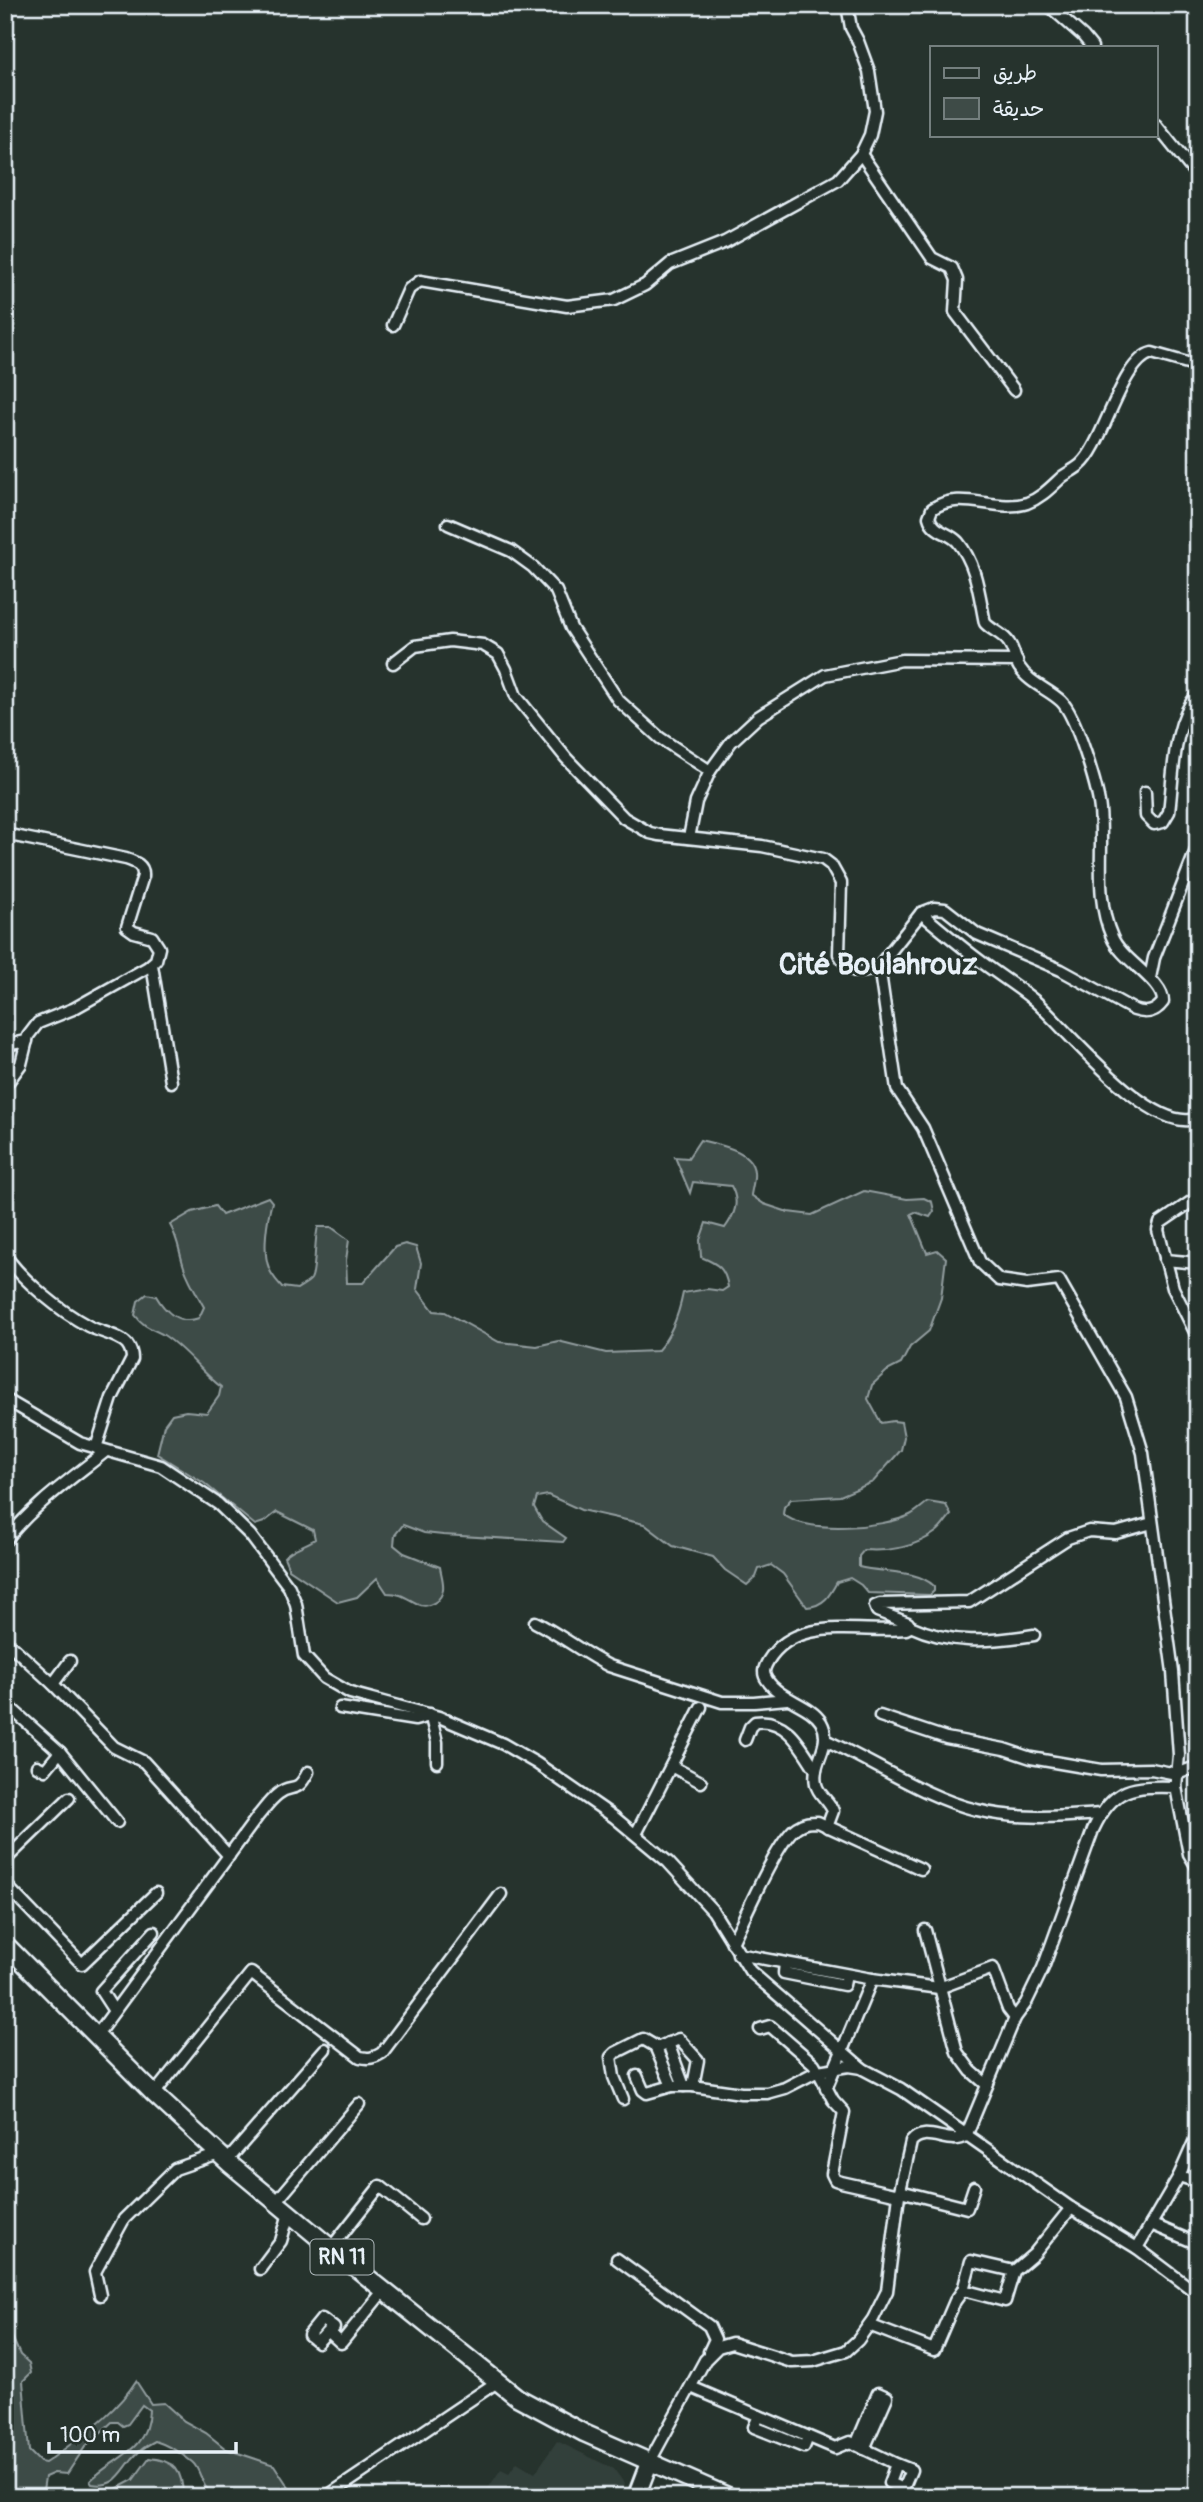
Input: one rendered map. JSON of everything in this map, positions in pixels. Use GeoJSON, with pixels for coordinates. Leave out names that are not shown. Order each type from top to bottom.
{"type":"FeatureCollection","features":[{"type":"Feature","properties":{"kind":"main road","name":"RN 11"},"geometry":{"type":"LineString","coordinates":[[5,1944],[154,2094],[223,2157],[497,2382],[517,2397],[550,2415],[649,2463],[730,2497]]}},
{"type":"Feature","properties":{"kind":"main road"},"geometry":{"type":"LineString","coordinates":[[636,2497],[649,2463]]}},
{"type":"Feature","properties":{"kind":"street"},"geometry":{"type":"LineString","coordinates":[[393,325],[409,289],[420,281],[567,306],[614,300],[645,285],[670,264],[724,242],[838,180],[861,154],[870,135],[875,111],[869,71],[851,28],[847,5]]}},
{"type":"Feature","properties":{"kind":"street"},"geometry":{"type":"LineString","coordinates":[[1048,5],[1091,46]]}},
{"type":"Feature","properties":{"kind":"street"},"geometry":{"type":"LineString","coordinates":[[1158,127],[1198,177]]}},
{"type":"Feature","properties":{"kind":"street"},"geometry":{"type":"LineString","coordinates":[[861,154],[932,258],[952,268],[957,280],[955,312],[1014,390]]}},
{"type":"Feature","properties":{"kind":"street"},"geometry":{"type":"LineString","coordinates":[[393,663],[415,646],[450,641],[483,645],[498,654],[516,696],[566,758],[624,818],[650,833],[762,846],[823,859],[831,865],[841,883],[839,954],[851,970],[867,972],[879,966],[921,913],[934,908],[944,909],[977,933],[1061,970],[1141,1012],[1156,1009],[1163,1002],[1161,993],[1150,978],[1119,951],[1108,927],[1099,877],[1100,823],[1097,794],[1070,712],[1060,700],[1034,682],[1019,667],[1008,640],[985,623],[972,569],[958,542],[931,523],[929,517],[932,509],[950,501],[1010,505],[1035,499],[1089,455],[1140,359],[1152,354],[1198,366]]}},
{"type":"Feature","properties":{"kind":"street"},"geometry":{"type":"LineString","coordinates":[[448,524],[511,551],[533,568],[556,591],[571,628],[618,700],[660,738],[710,771]]}},
{"type":"Feature","properties":{"kind":"street"},"geometry":{"type":"LineString","coordinates":[[689,838],[696,802],[710,771],[731,742],[758,718],[825,676],[902,660],[1017,661]]}},
{"type":"Feature","properties":{"kind":"street"},"geometry":{"type":"LineString","coordinates":[[1145,792],[1146,816],[1154,824],[1163,822],[1169,812],[1179,732],[1190,703],[1198,693]]}},
{"type":"Feature","properties":{"kind":"street"},"geometry":{"type":"LineString","coordinates":[[5,835],[139,864],[143,876],[127,926],[129,930],[152,937],[157,943],[158,954],[152,965],[73,1009],[38,1023],[31,1031],[21,1064],[5,1086]]}},
{"type":"Feature","properties":{"kind":"street"},"geometry":{"type":"LineString","coordinates":[[1150,978],[1154,958],[1198,845]]}},
{"type":"Feature","properties":{"kind":"street"},"geometry":{"type":"LineString","coordinates":[[921,913],[1034,1000],[1116,1082],[1166,1116],[1186,1121],[1198,1118]]}},
{"type":"Feature","properties":{"kind":"street"},"geometry":{"type":"LineString","coordinates":[[152,965],[171,1082]]}},
{"type":"Feature","properties":{"kind":"street"},"geometry":{"type":"LineString","coordinates":[[879,966],[897,1089],[923,1128],[980,1262],[999,1280],[1027,1284],[1059,1280],[1126,1397],[1143,1454],[1173,1672],[1179,1755],[1176,1787],[1189,1854],[1198,1869]]}},
{"type":"Feature","properties":{"kind":"street"},"geometry":{"type":"LineString","coordinates":[[5,1045],[27,1041]]}},
{"type":"Feature","properties":{"kind":"street"},"geometry":{"type":"LineString","coordinates":[[1198,1197],[1160,1223],[1158,1230],[1172,1288],[1198,1338]]}},
{"type":"Feature","properties":{"kind":"street"},"geometry":{"type":"LineString","coordinates":[[5,1255],[28,1280],[77,1320],[127,1343],[132,1359],[113,1398],[101,1450],[21,1521],[5,1541]]}},
{"type":"Feature","properties":{"kind":"street"},"geometry":{"type":"LineString","coordinates":[[1165,1260],[1198,1263]]}},
{"type":"Feature","properties":{"kind":"street"},"geometry":{"type":"LineString","coordinates":[[5,1399],[67,1436],[101,1450],[161,1466],[200,1491],[235,1518],[289,1587],[296,1604],[304,1656],[324,1678],[350,1693],[430,1714],[484,1735],[522,1754],[636,1835],[668,1862],[713,1911],[738,1954],[758,1979],[863,2069],[901,2089],[1071,2208],[1137,2248],[1198,2294]]}},
{"type":"Feature","properties":{"kind":"street"},"geometry":{"type":"LineString","coordinates":[[1034,1635],[953,1640],[935,1637],[875,1610],[875,1606],[969,1602],[1068,1538],[1089,1531],[1116,1533],[1152,1523]]}},
{"type":"Feature","properties":{"kind":"street"},"geometry":{"type":"LineString","coordinates":[[535,1622],[609,1666],[704,1696],[736,1703],[788,1699]]}},
{"type":"Feature","properties":{"kind":"street"},"geometry":{"type":"LineString","coordinates":[[827,1828],[833,1811],[818,1790],[816,1770],[824,1749],[823,1727],[816,1716],[776,1692],[764,1678],[764,1668],[774,1651],[797,1635],[833,1628],[881,1631],[906,1629],[910,1626]]}},
{"type":"Feature","properties":{"kind":"street"},"geometry":{"type":"LineString","coordinates":[[5,1640],[53,1684],[114,1747],[144,1762],[229,1856]]}},
{"type":"Feature","properties":{"kind":"street"},"geometry":{"type":"LineString","coordinates":[[53,1684],[70,1661]]}},
{"type":"Feature","properties":{"kind":"street"},"geometry":{"type":"LineString","coordinates":[[5,1703],[60,1752],[117,1822]]}},
{"type":"Feature","properties":{"kind":"street"},"geometry":{"type":"LineString","coordinates":[[340,1707],[415,1720],[421,1720],[430,1714]]}},
{"type":"Feature","properties":{"kind":"street"},"geometry":{"type":"LineString","coordinates":[[636,1835],[701,1707]]}},
{"type":"Feature","properties":{"kind":"street"},"geometry":{"type":"LineString","coordinates":[[430,1714],[438,1742],[437,1762]]}},
{"type":"Feature","properties":{"kind":"street"},"geometry":{"type":"LineString","coordinates":[[880,1716],[946,1738],[1004,1749],[1031,1758],[1101,1770],[1151,1769],[1177,1773],[1198,1766]]}},
{"type":"Feature","properties":{"kind":"street"},"geometry":{"type":"LineString","coordinates":[[745,1740],[755,1722],[780,1724],[794,1738],[816,1770]]}},
{"type":"Feature","properties":{"kind":"street"},"geometry":{"type":"LineString","coordinates":[[825,1740],[937,1795],[974,1810],[1021,1816],[1100,1814]]}},
{"type":"Feature","properties":{"kind":"street"},"geometry":{"type":"LineString","coordinates":[[37,1766],[44,1770],[60,1752]]}},
{"type":"Feature","properties":{"kind":"street"},"geometry":{"type":"LineString","coordinates":[[671,1766],[701,1782]]}},
{"type":"Feature","properties":{"kind":"street"},"geometry":{"type":"LineString","coordinates":[[96,2036],[279,1792],[297,1788],[309,1772]]}},
{"type":"Feature","properties":{"kind":"street"},"geometry":{"type":"LineString","coordinates":[[617,2259],[736,2344],[792,2362],[813,2361],[846,2351],[869,2325],[887,2291],[899,2193],[913,2138],[925,2134],[957,2140],[966,2136],[1015,2018],[1026,2003],[1043,1968],[1100,1814],[1111,1802],[1130,1789],[1140,1786],[1176,1787]]}},
{"type":"Feature","properties":{"kind":"street"},"geometry":{"type":"LineString","coordinates":[[5,1860],[69,1798]]}},
{"type":"Feature","properties":{"kind":"street"},"geometry":{"type":"LineString","coordinates":[[733,1943],[783,1840],[798,1826],[808,1822],[818,1822],[921,1868]]}},
{"type":"Feature","properties":{"kind":"street"},"geometry":{"type":"LineString","coordinates":[[5,1884],[82,1964],[156,1893]]}},
{"type":"Feature","properties":{"kind":"street"},"geometry":{"type":"LineString","coordinates":[[154,2094],[251,1973],[360,2057],[369,2059],[382,2053],[501,1894]]}},
{"type":"Feature","properties":{"kind":"street"},"geometry":{"type":"LineString","coordinates":[[925,1930],[957,2052],[971,2071],[987,2085]]}},
{"type":"Feature","properties":{"kind":"street"},"geometry":{"type":"LineString","coordinates":[[114,2011],[101,1992],[154,1933]]}},
{"type":"Feature","properties":{"kind":"street"},"geometry":{"type":"LineString","coordinates":[[738,1954],[846,1975],[939,1988],[993,1968],[1008,2009],[1015,2018]]}},
{"type":"Feature","properties":{"kind":"street"},"geometry":{"type":"LineString","coordinates":[[826,2089],[872,1979]]}},
{"type":"Feature","properties":{"kind":"street"},"geometry":{"type":"LineString","coordinates":[[760,2029],[770,2026],[814,2064],[826,2089],[844,2112],[832,2174],[834,2178],[841,2182],[967,2208],[974,2187]]}},
{"type":"Feature","properties":{"kind":"street"},"geometry":{"type":"LineString","coordinates":[[623,2099],[614,2077],[612,2055],[643,2039],[657,2048],[672,2086]]}},
{"type":"Feature","properties":{"kind":"street"},"geometry":{"type":"LineString","coordinates":[[657,2048],[679,2039],[698,2060],[689,2086]]}},
{"type":"Feature","properties":{"kind":"street"},"geometry":{"type":"LineString","coordinates":[[668,2043],[689,2086]]}},
{"type":"Feature","properties":{"kind":"street"},"geometry":{"type":"LineString","coordinates":[[100,2295],[95,2272],[124,2219],[175,2169],[223,2157],[325,2049]]}},
{"type":"Feature","properties":{"kind":"street"},"geometry":{"type":"LineString","coordinates":[[637,2076],[647,2093],[672,2086],[689,2086],[740,2093],[767,2093],[785,2088],[818,2071],[835,2067],[863,2069]]}},
{"type":"Feature","properties":{"kind":"street"},"geometry":{"type":"LineString","coordinates":[[276,2202],[359,2104]]}},
{"type":"Feature","properties":{"kind":"street"},"geometry":{"type":"LineString","coordinates":[[1137,2248],[1180,2176],[1198,2133]]}},
{"type":"Feature","properties":{"kind":"street"},"geometry":{"type":"LineString","coordinates":[[1180,2176],[1198,2182]]}},
{"type":"Feature","properties":{"kind":"street"},"geometry":{"type":"LineString","coordinates":[[331,2248],[380,2186],[421,2219]]}},
{"type":"Feature","properties":{"kind":"street"},"geometry":{"type":"LineString","coordinates":[[963,2290],[1005,2301],[1014,2271],[1034,2254],[1071,2208]]}},
{"type":"Feature","properties":{"kind":"street"},"geometry":{"type":"LineString","coordinates":[[260,2269],[281,2241],[289,2213]]}},
{"type":"Feature","properties":{"kind":"street"},"geometry":{"type":"LineString","coordinates":[[1151,2224],[1198,2244]]}},
{"type":"Feature","properties":{"kind":"street"},"geometry":{"type":"LineString","coordinates":[[869,2325],[934,2350],[955,2301],[963,2290],[971,2261],[1014,2271]]}},
{"type":"Feature","properties":{"kind":"street"},"geometry":{"type":"LineString","coordinates":[[330,2333],[341,2343],[384,2290]]}},
{"type":"Feature","properties":{"kind":"street"},"geometry":{"type":"LineString","coordinates":[[649,2463],[715,2339],[709,2326]]}},
{"type":"Feature","properties":{"kind":"street"},"geometry":{"type":"LineString","coordinates":[[705,2360],[724,2344],[736,2344]]}},
{"type":"Feature","properties":{"kind":"street"},"geometry":{"type":"LineString","coordinates":[[326,2497],[497,2382]]}},
{"type":"Feature","properties":{"kind":"street"},"geometry":{"type":"LineString","coordinates":[[691,2387],[835,2448],[850,2442],[896,2464]]}},
{"type":"Feature","properties":{"kind":"street"},"geometry":{"type":"LineString","coordinates":[[878,2393],[887,2398],[860,2447],[878,2393]]}},
{"type":"Feature","properties":{"kind":"shaded area"},"geometry":{"type":"Polygon","coordinates":[[[557,2441],[614,2469],[624,2483],[620,2497],[503,2497],[487,2490],[501,2469],[509,2473],[517,2462],[535,2473],[557,2441]]]}},
{"type":"Feature","properties":{"kind":"green space"},"geometry":{"type":"Polygon","coordinates":[[[700,1140],[741,1153],[752,1164],[754,1172],[751,1195],[764,1204],[788,1212],[812,1215],[864,1191],[907,1199],[924,1198],[932,1202],[934,1211],[930,1217],[915,1212],[911,1214],[927,1253],[937,1250],[946,1258],[941,1298],[929,1331],[910,1347],[901,1364],[887,1371],[872,1385],[868,1399],[881,1423],[901,1422],[904,1437],[901,1450],[873,1482],[840,1496],[791,1499],[784,1507],[783,1514],[794,1520],[826,1527],[864,1526],[898,1520],[928,1502],[946,1505],[951,1515],[928,1537],[902,1547],[864,1550],[859,1556],[859,1567],[908,1574],[927,1581],[934,1586],[930,1595],[868,1593],[850,1578],[837,1582],[822,1602],[807,1607],[783,1574],[771,1565],[759,1569],[756,1577],[747,1585],[725,1570],[713,1557],[673,1546],[644,1524],[581,1510],[548,1495],[537,1497],[534,1507],[542,1521],[566,1538],[563,1542],[424,1533],[403,1525],[395,1535],[394,1545],[404,1553],[440,1567],[443,1586],[440,1597],[430,1605],[422,1605],[400,1595],[387,1593],[377,1578],[357,1597],[338,1602],[289,1569],[284,1557],[315,1539],[313,1530],[277,1512],[255,1525],[204,1483],[157,1454],[164,1425],[172,1414],[186,1411],[207,1413],[219,1396],[221,1387],[178,1346],[135,1315],[138,1301],[147,1294],[156,1296],[164,1308],[179,1319],[199,1318],[204,1307],[186,1272],[170,1225],[192,1212],[215,1206],[222,1215],[268,1197],[272,1202],[266,1235],[267,1261],[271,1273],[282,1287],[297,1289],[311,1279],[318,1227],[331,1227],[349,1240],[347,1283],[363,1283],[395,1247],[405,1244],[416,1247],[421,1263],[417,1289],[434,1311],[445,1312],[499,1342],[537,1346],[558,1341],[606,1353],[657,1351],[674,1324],[683,1293],[707,1289],[722,1291],[728,1287],[720,1268],[701,1257],[700,1240],[706,1223],[725,1228],[735,1208],[734,1192],[731,1186],[693,1182],[690,1193],[675,1157],[688,1158],[700,1140]]]}},
{"type":"Feature","properties":{"kind":"green space"},"geometry":{"type":"Polygon","coordinates":[[[5,2321],[20,2355],[29,2363],[31,2373],[23,2381],[29,2451],[40,2462],[45,2463],[51,2459],[97,2423],[119,2403],[136,2381],[151,2404],[164,2403],[184,2421],[206,2433],[226,2449],[274,2465],[295,2497],[243,2497],[213,2493],[206,2488],[192,2462],[155,2441],[137,2454],[112,2482],[92,2484],[90,2481],[128,2453],[142,2436],[149,2410],[142,2405],[128,2424],[123,2426],[112,2422],[85,2447],[67,2474],[54,2473],[45,2477],[42,2497],[5,2497],[5,2321]]]}},
{"type":"Feature","properties":{"kind":"green space"},"geometry":{"type":"Polygon","coordinates":[[[149,2458],[165,2461],[176,2468],[183,2497],[101,2497],[133,2480],[149,2458]]]}},
{"type":"Feature","properties":{"kind":"district","name":"Cité Boulahrouz"},"geometry":{"type":"Point","coordinates":[878,964]}}]}
